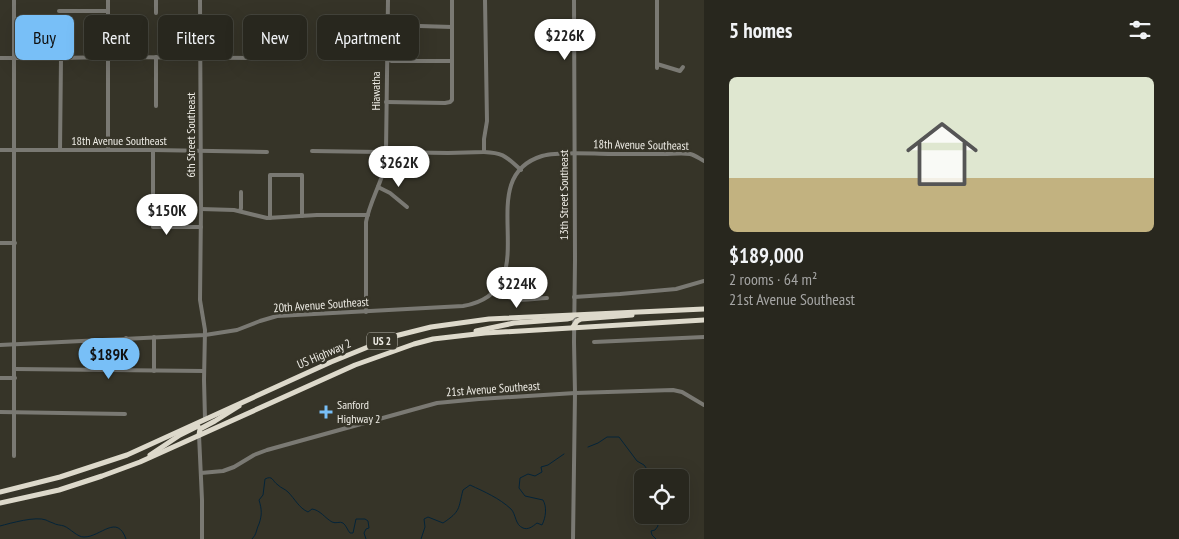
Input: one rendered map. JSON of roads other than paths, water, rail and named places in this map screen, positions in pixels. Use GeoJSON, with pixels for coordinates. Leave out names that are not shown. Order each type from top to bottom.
{"type":"FeatureCollection","features":[{"type":"Feature","properties":{"kind":"highway","name":"US Highway 2"},"geometry":{"type":"LineString","coordinates":[[0,490],[36,484],[128,455],[261,393],[395,336],[431,327],[489,319],[704,309]]}},
{"type":"Feature","properties":{"kind":"highway"},"geometry":{"type":"LineString","coordinates":[[574,327],[580,319],[626,316],[665,310]]}},
{"type":"Feature","properties":{"kind":"highway"},"geometry":{"type":"LineString","coordinates":[[461,335],[514,323],[567,319],[574,315]]}},
{"type":"Feature","properties":{"kind":"highway","name":"US Highway 2"},"geometry":{"type":"LineString","coordinates":[[1,504],[59,490],[140,462],[375,357],[433,339],[501,331],[704,320]]}},
{"type":"Feature","properties":{"kind":"highway"},"geometry":{"type":"LineString","coordinates":[[200,435],[200,428],[261,393]]}},
{"type":"Feature","properties":{"kind":"highway"},"geometry":{"type":"LineString","coordinates":[[140,462],[180,435],[202,424],[205,422],[205,419]]}},
{"type":"Feature","properties":{"kind":"street"},"geometry":{"type":"LineString","coordinates":[[14,0],[14,456]]}},
{"type":"Feature","properties":{"kind":"street"},"geometry":{"type":"LineString","coordinates":[[108,0],[108,15]]}},
{"type":"Feature","properties":{"kind":"street"},"geometry":{"type":"LineString","coordinates":[[156,0],[156,13]]}},
{"type":"Feature","properties":{"kind":"street","name":"6th Street Southeast"},"geometry":{"type":"LineString","coordinates":[[200,0],[200,15]]}},
{"type":"Feature","properties":{"kind":"street","name":"Hiawatha"},"geometry":{"type":"LineString","coordinates":[[387,15],[388,0]]}},
{"type":"Feature","properties":{"kind":"street"},"geometry":{"type":"LineString","coordinates":[[386,102],[450,102],[452,97],[452,0]]}},
{"type":"Feature","properties":{"kind":"street"},"geometry":{"type":"LineString","coordinates":[[484,152],[487,122],[485,0]]}},
{"type":"Feature","properties":{"kind":"street","name":"13th Street Southeast"},"geometry":{"type":"LineString","coordinates":[[573,539],[575,393],[574,0]]}},
{"type":"Feature","properties":{"kind":"street"},"geometry":{"type":"LineString","coordinates":[[656,0],[657,66],[680,71],[683,66]]}},
{"type":"Feature","properties":{"kind":"street"},"geometry":{"type":"LineString","coordinates":[[59,12],[108,11]]}},
{"type":"Feature","properties":{"kind":"street"},"geometry":{"type":"LineString","coordinates":[[419,26],[452,27]]}},
{"type":"Feature","properties":{"kind":"street"},"geometry":{"type":"LineString","coordinates":[[148,57],[156,57],[156,106]]}},
{"type":"Feature","properties":{"kind":"street"},"geometry":{"type":"LineString","coordinates":[[0,58],[14,58]]}},
{"type":"Feature","properties":{"kind":"street"},"geometry":{"type":"LineString","coordinates":[[60,150],[61,60]]}},
{"type":"Feature","properties":{"kind":"street"},"geometry":{"type":"LineString","coordinates":[[108,60],[108,150]]}},
{"type":"Feature","properties":{"kind":"street","name":"6th Street Southeast"},"geometry":{"type":"LineString","coordinates":[[201,60],[200,300],[205,335],[205,419]]}},
{"type":"Feature","properties":{"kind":"street","name":"Hiawatha"},"geometry":{"type":"LineString","coordinates":[[366,312],[366,230],[368,215],[385,166],[386,60]]}},
{"type":"Feature","properties":{"kind":"street"},"geometry":{"type":"LineString","coordinates":[[389,60],[452,61]]}},
{"type":"Feature","properties":{"kind":"street","name":"18th Avenue Southeast"},"geometry":{"type":"LineString","coordinates":[[0,150],[267,152]]}},
{"type":"Feature","properties":{"kind":"street"},"geometry":{"type":"LineString","coordinates":[[153,150],[153,226],[201,227]]}},
{"type":"Feature","properties":{"kind":"street"},"geometry":{"type":"LineString","coordinates":[[312,151],[495,152],[505,156],[520,170],[509,192],[508,262],[505,274],[496,290],[512,300],[547,298]]}},
{"type":"Feature","properties":{"kind":"street","name":"18th Avenue Southeast"},"geometry":{"type":"LineString","coordinates":[[520,170],[541,156],[550,154],[691,154],[704,160]]}},
{"type":"Feature","properties":{"kind":"street"},"geometry":{"type":"LineString","coordinates":[[270,218],[270,175],[302,175],[302,216]]}},
{"type":"Feature","properties":{"kind":"street"},"geometry":{"type":"LineString","coordinates":[[378,187],[390,193],[407,207]]}},
{"type":"Feature","properties":{"kind":"street"},"geometry":{"type":"LineString","coordinates":[[240,211],[241,192]]}},
{"type":"Feature","properties":{"kind":"street"},"geometry":{"type":"LineString","coordinates":[[201,209],[240,211],[270,218],[368,215]]}},
{"type":"Feature","properties":{"kind":"street"},"geometry":{"type":"LineString","coordinates":[[0,243],[15,243]]}},
{"type":"Feature","properties":{"kind":"street"},"geometry":{"type":"LineString","coordinates":[[574,297],[676,289],[704,281]]}},
{"type":"Feature","properties":{"kind":"street","name":"20th Avenue Southeast"},"geometry":{"type":"LineString","coordinates":[[0,345],[205,335],[237,330],[277,316],[463,306],[485,299],[496,290]]}},
{"type":"Feature","properties":{"kind":"street"},"geometry":{"type":"LineString","coordinates":[[154,337],[154,371]]}},
{"type":"Feature","properties":{"kind":"street"},"geometry":{"type":"LineString","coordinates":[[594,342],[704,337]]}},
{"type":"Feature","properties":{"kind":"street"},"geometry":{"type":"LineString","coordinates":[[125,370],[126,338]]}},
{"type":"Feature","properties":{"kind":"street"},"geometry":{"type":"LineString","coordinates":[[14,369],[204,371]]}},
{"type":"Feature","properties":{"kind":"street"},"geometry":{"type":"LineString","coordinates":[[0,378],[14,378]]}},
{"type":"Feature","properties":{"kind":"street","name":"21st Avenue Southeast"},"geometry":{"type":"LineString","coordinates":[[201,473],[223,471],[267,450],[437,404],[479,398],[673,390],[682,392],[704,405]]}},
{"type":"Feature","properties":{"kind":"street"},"geometry":{"type":"LineString","coordinates":[[0,412],[125,414]]}},
{"type":"Feature","properties":{"kind":"street"},"geometry":{"type":"LineString","coordinates":[[200,435],[202,539]]}},
{"type":"Feature","properties":{"kind":"waterway"},"geometry":{"type":"LineString","coordinates":[[588,447],[607,437],[619,437],[637,461],[647,469]]}},
{"type":"Feature","properties":{"kind":"waterway"},"geometry":{"type":"LineString","coordinates":[[421,539],[425,527],[424,519],[428,517],[443,523],[449,519],[458,509],[463,490],[470,485],[492,496],[511,509],[520,527],[527,529],[537,523],[542,525],[546,512],[543,500],[525,496],[519,488],[520,478],[528,474],[535,476],[542,472],[541,467],[548,465],[564,454]]}},
{"type":"Feature","properties":{"kind":"waterway"},"geometry":{"type":"LineString","coordinates":[[252,539],[256,534],[261,518],[259,500],[263,495],[265,479],[270,478],[288,492],[305,510],[308,512],[312,509],[315,510],[332,522],[343,523],[350,533],[353,533],[356,519],[365,519],[368,521],[369,528],[364,533],[366,539]]}},
{"type":"Feature","properties":{"kind":"waterway"},"geometry":{"type":"LineString","coordinates":[[0,526],[23,520],[42,519],[64,526],[79,536],[84,537],[108,528],[118,528],[126,539]]}},
{"type":"Feature","properties":{"kind":"waterway"},"geometry":{"type":"LineString","coordinates":[[656,539],[651,531],[655,530],[657,524]]}},
{"type":"Feature","properties":{"kind":"place","name":"Sanford Highway 2"},"geometry":{"type":"Point","coordinates":[326,412]}}]}
